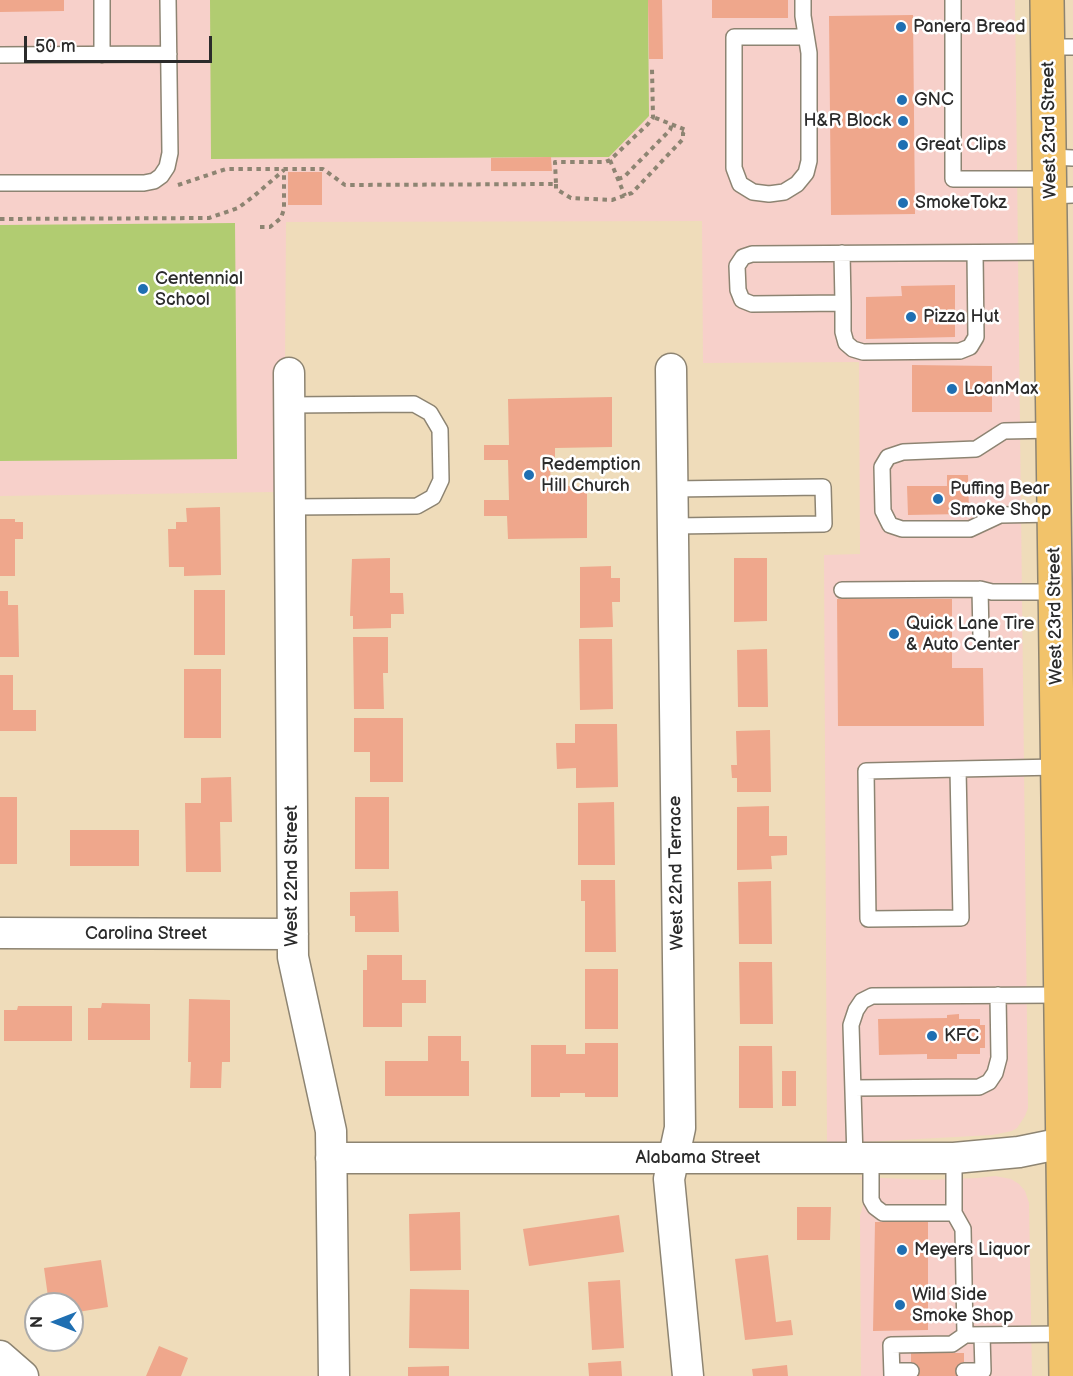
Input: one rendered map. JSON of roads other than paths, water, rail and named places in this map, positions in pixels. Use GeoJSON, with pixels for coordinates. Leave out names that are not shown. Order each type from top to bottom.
{"type":"FeatureCollection","features":[{"type":"Feature","properties":{"kind":"main road","name":"West 23rd Street"},"geometry":{"type":"LineString","coordinates":[[1047,0],[1061,47],[1059,177],[1052,252],[1054,430],[1064,476],[1055,514],[1062,611],[1067,961],[1061,995],[1066,1376]]}},
{"type":"Feature","properties":{"kind":"street","name":"West 22nd Terrace"},"geometry":{"type":"LineString","coordinates":[[671,369],[680,1128],[669,1179],[688,1376]]}},
{"type":"Feature","properties":{"kind":"street","name":"West 22nd Street"},"geometry":{"type":"LineString","coordinates":[[289,373],[293,957],[331,1131],[334,1376]]}},
{"type":"Feature","properties":{"kind":"street","name":"Carolina Street"},"geometry":{"type":"LineString","coordinates":[[0,933],[292,934]]}},
{"type":"Feature","properties":{"kind":"street","name":"Alabama Street"},"geometry":{"type":"LineString","coordinates":[[331,1158],[954,1158],[1019,1152],[1063,1143]]}},
{"type":"Feature","properties":{"kind":"street"},"geometry":{"type":"LineString","coordinates":[[0,1356],[23,1376]]}},
{"type":"Feature","properties":{"kind":"lane"},"geometry":{"type":"LineString","coordinates":[[102,0],[102,54]]}},
{"type":"Feature","properties":{"kind":"lane"},"geometry":{"type":"LineString","coordinates":[[0,183],[144,183],[162,176],[170,153],[168,0]]}},
{"type":"Feature","properties":{"kind":"lane"},"geometry":{"type":"LineString","coordinates":[[802,0],[806,37],[809,65],[806,173],[797,184],[784,192],[769,194],[753,192],[740,184],[734,168],[734,37],[806,37]]}},
{"type":"Feature","properties":{"kind":"lane"},"geometry":{"type":"LineString","coordinates":[[952,0],[953,179],[1059,177]]}},
{"type":"Feature","properties":{"kind":"lane"},"geometry":{"type":"LineString","coordinates":[[0,55],[169,54]]}},
{"type":"Feature","properties":{"kind":"lane"},"geometry":{"type":"LineString","coordinates":[[843,303],[752,304],[742,300],[738,290],[737,266],[743,257],[752,254],[1052,252]]}},
{"type":"Feature","properties":{"kind":"lane"},"geometry":{"type":"LineString","coordinates":[[842,253],[843,332],[846,343],[863,352],[960,351],[970,347],[976,337],[975,253]]}},
{"type":"Feature","properties":{"kind":"lane"},"geometry":{"type":"LineString","coordinates":[[289,405],[414,405],[430,413],[440,429],[441,480],[433,497],[417,506],[290,507]]}},
{"type":"Feature","properties":{"kind":"lane"},"geometry":{"type":"LineString","coordinates":[[1054,430],[1004,431],[976,449],[903,452],[888,457],[882,467],[883,511],[891,525],[902,529],[970,529],[1000,515],[1055,514]]}},
{"type":"Feature","properties":{"kind":"lane"},"geometry":{"type":"LineString","coordinates":[[672,489],[824,487],[824,524],[673,526]]}},
{"type":"Feature","properties":{"kind":"lane"},"geometry":{"type":"LineString","coordinates":[[980,589],[981,636]]}},
{"type":"Feature","properties":{"kind":"lane"},"geometry":{"type":"LineString","coordinates":[[842,590],[980,589],[1062,611]]}},
{"type":"Feature","properties":{"kind":"lane"},"geometry":{"type":"LineString","coordinates":[[958,769],[961,918],[868,919],[866,771],[958,769],[1063,748]]}},
{"type":"Feature","properties":{"kind":"lane"},"geometry":{"type":"LineString","coordinates":[[853,1088],[979,1087],[989,1082],[999,1058],[998,995]]}},
{"type":"Feature","properties":{"kind":"lane"},"geometry":{"type":"LineString","coordinates":[[954,1213],[883,1213],[875,1207],[871,1200],[853,1088],[851,1025],[856,1011],[862,1001],[872,996],[1061,995]]}},
{"type":"Feature","properties":{"kind":"lane"},"geometry":{"type":"LineString","coordinates":[[954,1158],[954,1213],[963,1229],[964,1335]]}},
{"type":"Feature","properties":{"kind":"lane"},"geometry":{"type":"LineString","coordinates":[[911,1371],[892,1373],[891,1345],[952,1344],[964,1335],[1066,1334]]}},
{"type":"Feature","properties":{"kind":"lane"},"geometry":{"type":"LineString","coordinates":[[964,1371],[983,1371],[982,1335]]}},
{"type":"Feature","properties":{"kind":"place","name":"Panera Bread"},"geometry":{"type":"Point","coordinates":[901,27]}},
{"type":"Feature","properties":{"kind":"place","name":"GNC"},"geometry":{"type":"Point","coordinates":[902,100]}},
{"type":"Feature","properties":{"kind":"place","name":"H&R Block"},"geometry":{"type":"Point","coordinates":[903,121]}},
{"type":"Feature","properties":{"kind":"place","name":"Great Clips"},"geometry":{"type":"Point","coordinates":[903,145]}},
{"type":"Feature","properties":{"kind":"place","name":"SmokeTokz"},"geometry":{"type":"Point","coordinates":[903,203]}},
{"type":"Feature","properties":{"kind":"place","name":"Centennial School"},"geometry":{"type":"Point","coordinates":[143,289]}},
{"type":"Feature","properties":{"kind":"place","name":"Pizza Hut"},"geometry":{"type":"Point","coordinates":[911,317]}},
{"type":"Feature","properties":{"kind":"place","name":"LoanMax"},"geometry":{"type":"Point","coordinates":[952,389]}},
{"type":"Feature","properties":{"kind":"place","name":"Redemption Hill Church"},"geometry":{"type":"Point","coordinates":[529,475]}},
{"type":"Feature","properties":{"kind":"place","name":"Puffing Bear Smoke Shop"},"geometry":{"type":"Point","coordinates":[938,499]}},
{"type":"Feature","properties":{"kind":"place","name":"Quick Lane Tire & Auto Center"},"geometry":{"type":"Point","coordinates":[894,634]}},
{"type":"Feature","properties":{"kind":"place","name":"KFC"},"geometry":{"type":"Point","coordinates":[932,1036]}},
{"type":"Feature","properties":{"kind":"place","name":"Meyers Liquor"},"geometry":{"type":"Point","coordinates":[902,1250]}},
{"type":"Feature","properties":{"kind":"place","name":"Wild Side Smoke Shop"},"geometry":{"type":"Point","coordinates":[900,1305]}}]}
